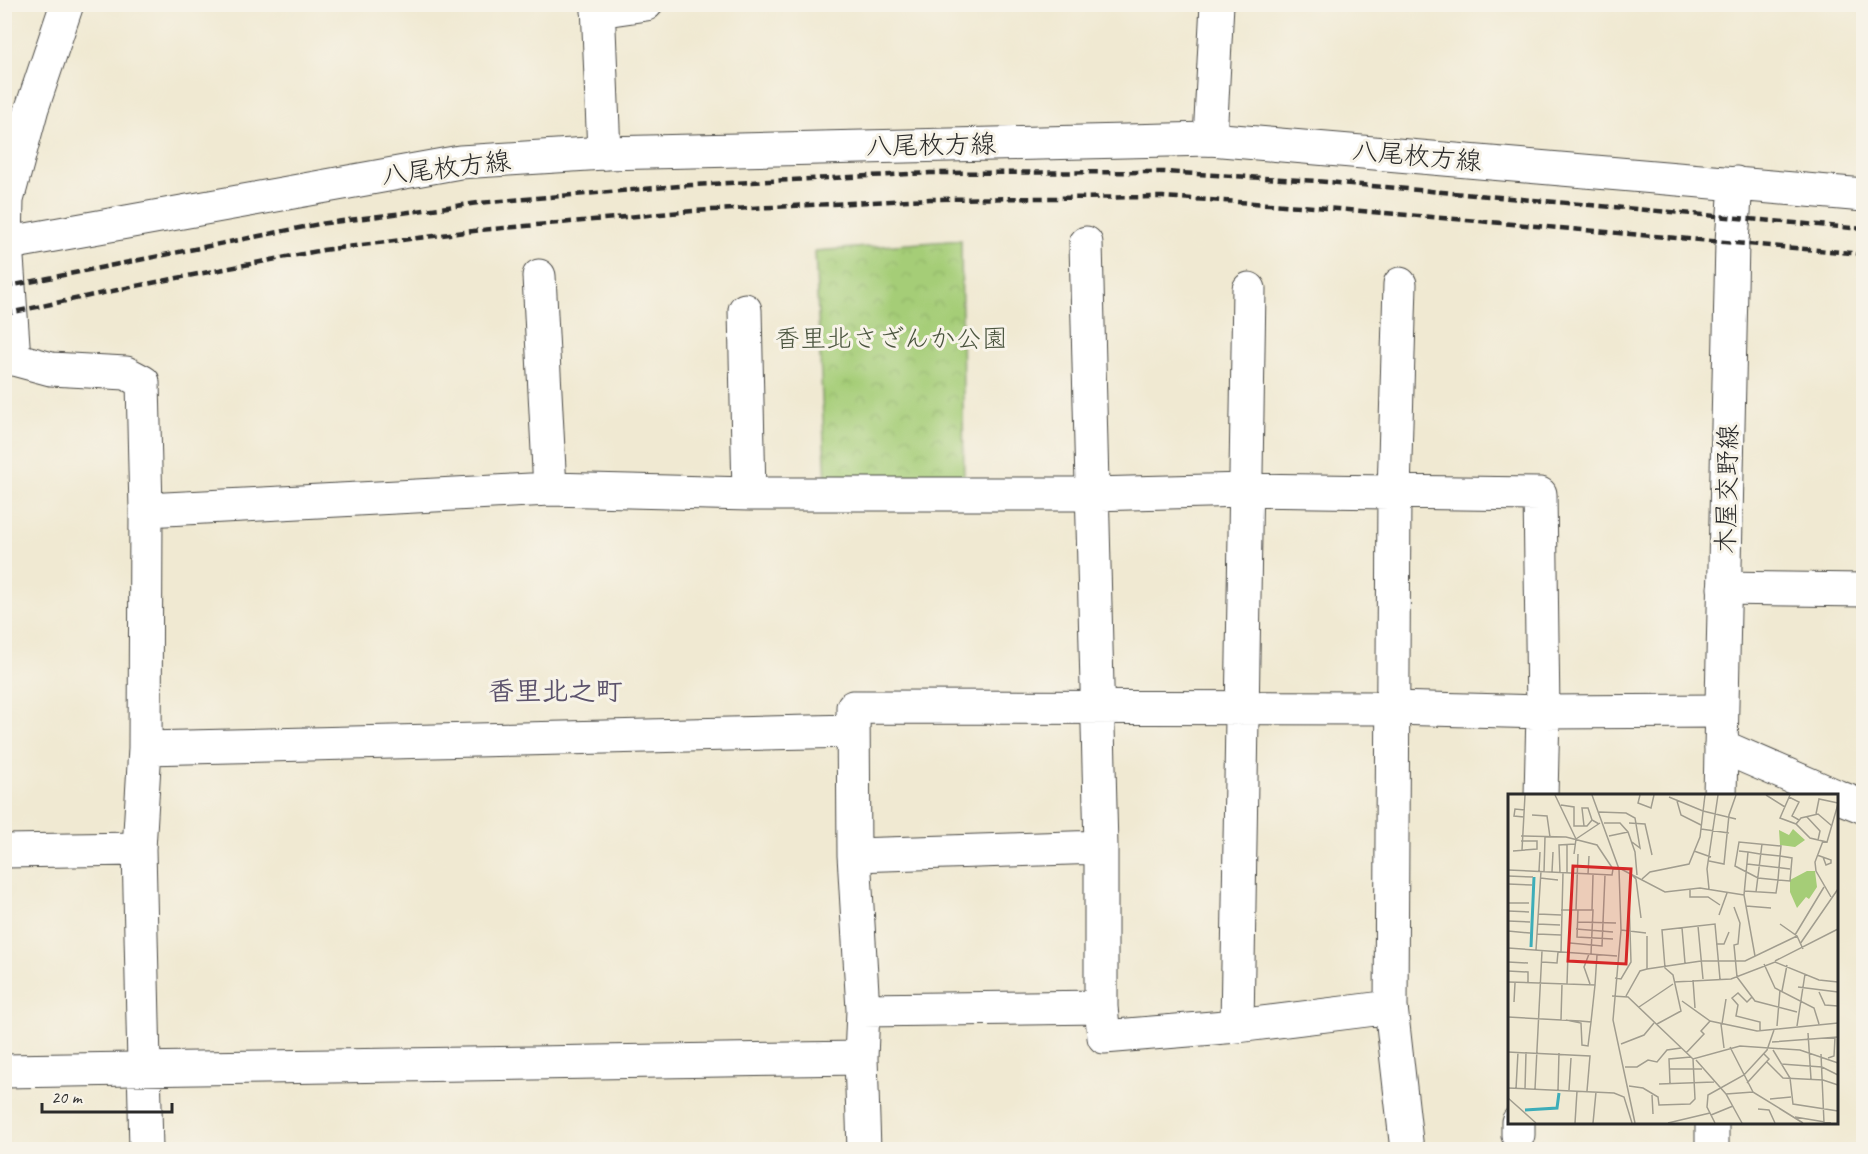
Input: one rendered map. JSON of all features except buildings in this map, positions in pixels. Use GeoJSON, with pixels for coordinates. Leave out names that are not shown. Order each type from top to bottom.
{"type":"FeatureCollection","features":[{"type":"Feature","properties":{"kind":"street"},"geometry":{"type":"LineString","coordinates":[[85,4],[63,18],[32,108],[7,200],[5,243],[9,362],[51,369],[126,373],[143,382],[146,510],[146,748],[139,849],[146,1149]]}},
{"type":"Feature","properties":{"kind":"street"},"geometry":{"type":"LineString","coordinates":[[604,153],[598,8],[646,4]]}},
{"type":"Feature","properties":{"kind":"street"},"geometry":{"type":"LineString","coordinates":[[1210,139],[1216,4]]}},
{"type":"Feature","properties":{"kind":"street","name":"八尾枚方線"},"geometry":{"type":"LineString","coordinates":[[5,243],[460,162],[604,153],[1210,139],[1863,195]]}},
{"type":"Feature","properties":{"kind":"street","name":"木屋交野線"},"geometry":{"type":"LineString","coordinates":[[1720,794],[1732,242],[1736,183]]}},
{"type":"Feature","properties":{"kind":"street"},"geometry":{"type":"LineString","coordinates":[[1086,243],[1101,847],[1101,1008],[1104,1037],[1236,1026],[1390,1007]]}},
{"type":"Feature","properties":{"kind":"street"},"geometry":{"type":"LineString","coordinates":[[539,276],[550,489]]}},
{"type":"Feature","properties":{"kind":"street"},"geometry":{"type":"LineString","coordinates":[[1400,284],[1394,492],[1390,1007],[1407,1149]]}},
{"type":"Feature","properties":{"kind":"street"},"geometry":{"type":"LineString","coordinates":[[1236,1026],[1249,289]]}},
{"type":"Feature","properties":{"kind":"street"},"geometry":{"type":"LineString","coordinates":[[746,310],[749,494]]}},
{"type":"Feature","properties":{"kind":"street"},"geometry":{"type":"LineString","coordinates":[[146,510],[550,489],[749,494],[1092,494],[1245,490],[1540,494],[1543,712],[1541,794]]}},
{"type":"Feature","properties":{"kind":"street"},"geometry":{"type":"LineString","coordinates":[[1724,588],[1863,590]]}},
{"type":"Feature","properties":{"kind":"street"},"geometry":{"type":"LineString","coordinates":[[864,1149],[861,1058],[863,1010],[855,855],[853,707],[1392,708],[1543,712],[1721,711]]}},
{"type":"Feature","properties":{"kind":"street"},"geometry":{"type":"LineString","coordinates":[[146,748],[853,731]]}},
{"type":"Feature","properties":{"kind":"street"},"geometry":{"type":"LineString","coordinates":[[1721,746],[1831,794]]}},
{"type":"Feature","properties":{"kind":"street"},"geometry":{"type":"LineString","coordinates":[[1838,797],[1863,807]]}},
{"type":"Feature","properties":{"kind":"street"},"geometry":{"type":"LineString","coordinates":[[855,855],[1101,847]]}},
{"type":"Feature","properties":{"kind":"street"},"geometry":{"type":"LineString","coordinates":[[4,851],[139,849]]}},
{"type":"Feature","properties":{"kind":"street"},"geometry":{"type":"LineString","coordinates":[[863,1010],[1101,1008]]}},
{"type":"Feature","properties":{"kind":"street"},"geometry":{"type":"LineString","coordinates":[[4,1071],[861,1058]]}},
{"type":"Feature","properties":{"kind":"street"},"geometry":{"type":"LineString","coordinates":[[1712,1124],[1712,1149]]}},
{"type":"Feature","properties":{"kind":"green space","name":"香里北さざんか公園"},"geometry":{"type":"Polygon","coordinates":[[[961,240],[964,480],[826,483],[815,251],[961,240]]]}},
{"type":"Feature","properties":{"kind":"railway"},"geometry":{"type":"LineString","coordinates":[[4,287],[319,224],[478,203],[691,185],[930,173],[1164,172],[1316,181],[1864,229]]}},
{"type":"Feature","properties":{"kind":"railway"},"geometry":{"type":"LineString","coordinates":[[4,314],[323,250],[481,230],[693,211],[930,199],[1163,197],[1314,207],[1864,254]]}},
{"type":"Feature","properties":{"kind":"district","name":"香里北之町"},"geometry":{"type":"Point","coordinates":[555,691]}}]}
